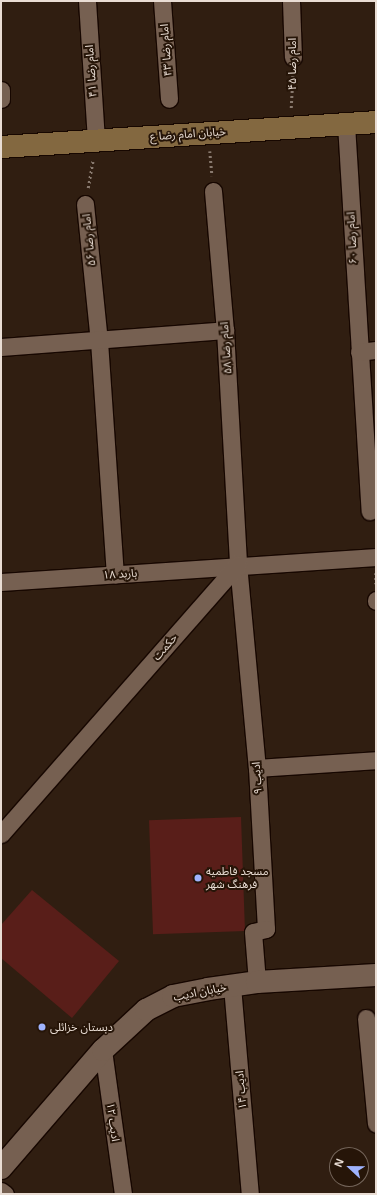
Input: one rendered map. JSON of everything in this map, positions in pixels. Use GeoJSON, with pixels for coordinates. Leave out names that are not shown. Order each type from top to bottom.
{"type":"FeatureCollection","features":[{"type":"Feature","properties":{"kind":"main road","name":"خیابان امام رضا ع"},"geometry":{"type":"LineString","coordinates":[[1,147],[376,122]]}},
{"type":"Feature","properties":{"kind":"street","name":"امام رضا ۴۱"},"geometry":{"type":"LineString","coordinates":[[87,1],[96,141]]}},
{"type":"Feature","properties":{"kind":"street","name":"امام رضا ۴۳"},"geometry":{"type":"LineString","coordinates":[[162,1],[170,99]]}},
{"type":"Feature","properties":{"kind":"street","name":"امام رضا ۴۵"},"geometry":{"type":"LineString","coordinates":[[291,1],[293,58]]}},
{"type":"Feature","properties":{"kind":"street"},"geometry":{"type":"LineString","coordinates":[[1,90],[1,99]]}},
{"type":"Feature","properties":{"kind":"street","name":"امام رضا ۶۰"},"geometry":{"type":"LineString","coordinates":[[346,124],[370,511]]}},
{"type":"Feature","properties":{"kind":"street","name":"امام رضا ۵۸"},"geometry":{"type":"LineString","coordinates":[[213,191],[225,330],[238,564]]}},
{"type":"Feature","properties":{"kind":"street","name":"امام رضا ۵۶"},"geometry":{"type":"LineString","coordinates":[[85,204],[99,340],[115,574]]}},
{"type":"Feature","properties":{"kind":"street"},"geometry":{"type":"LineString","coordinates":[[1,347],[225,330]]}},
{"type":"Feature","properties":{"kind":"street"},"geometry":{"type":"LineString","coordinates":[[359,352],[376,350]]}},
{"type":"Feature","properties":{"kind":"street"},"geometry":{"type":"LineString","coordinates":[[238,564],[376,557]]}},
{"type":"Feature","properties":{"kind":"street","name":"باربد ۱۸"},"geometry":{"type":"LineString","coordinates":[[1,582],[238,564]]}},
{"type":"Feature","properties":{"kind":"street","name":"ادیب ۹"},"geometry":{"type":"LineString","coordinates":[[238,564],[257,768],[266,929],[253,932],[257,982]]}},
{"type":"Feature","properties":{"kind":"street","name":"حکمت"},"geometry":{"type":"LineString","coordinates":[[1,834],[238,564]]}},
{"type":"Feature","properties":{"kind":"street"},"geometry":{"type":"LineString","coordinates":[[257,768],[376,760]]}},
{"type":"Feature","properties":{"kind":"street","name":"خیابان ادیب"},"geometry":{"type":"LineString","coordinates":[[1,1168],[103,1050],[146,1010],[173,996],[257,982],[376,975]]}},
{"type":"Feature","properties":{"kind":"street","name":"ادیب ۱۴"},"geometry":{"type":"LineString","coordinates":[[232,986],[250,1194]]}},
{"type":"Feature","properties":{"kind":"street"},"geometry":{"type":"LineString","coordinates":[[366,1018],[376,1124]]}},
{"type":"Feature","properties":{"kind":"street","name":"ادیب ۱۲"},"geometry":{"type":"LineString","coordinates":[[103,1050],[123,1194]]}},
{"type":"Feature","properties":{"kind":"street"},"geometry":{"type":"LineString","coordinates":[[1,1191],[5,1194]]}},
{"type":"Feature","properties":{"kind":"path","name":"امام رضا ۴۵"},"geometry":{"type":"LineString","coordinates":[[291,127],[293,58]]}},
{"type":"Feature","properties":{"kind":"path"},"geometry":{"type":"LineString","coordinates":[[208,133],[213,191]]}},
{"type":"Feature","properties":{"kind":"path","name":"امام رضا ۵۶"},"geometry":{"type":"LineString","coordinates":[[85,204],[96,141]]}},
{"type":"Feature","properties":{"kind":"path"},"geometry":{"type":"LineString","coordinates":[[376,557],[376,600]]}},
{"type":"Feature","properties":{"kind":"building","name":"مسجد فاطمیه فرهنگ شهر"},"geometry":{"type":"Polygon","coordinates":[[[241,817],[245,931],[153,934],[149,820],[241,817]]]}},
{"type":"Feature","properties":{"kind":"building"},"geometry":{"type":"Polygon","coordinates":[[[32,890],[119,961],[72,1018],[1,958],[1,925],[32,890]]]}},
{"type":"Feature","properties":{"kind":"place","name":"مسجد فاطمیه فرهنگ شهر"},"geometry":{"type":"Point","coordinates":[198,878]}},
{"type":"Feature","properties":{"kind":"place","name":"دبستان خزائلی"},"geometry":{"type":"Point","coordinates":[42,1027]}}]}
